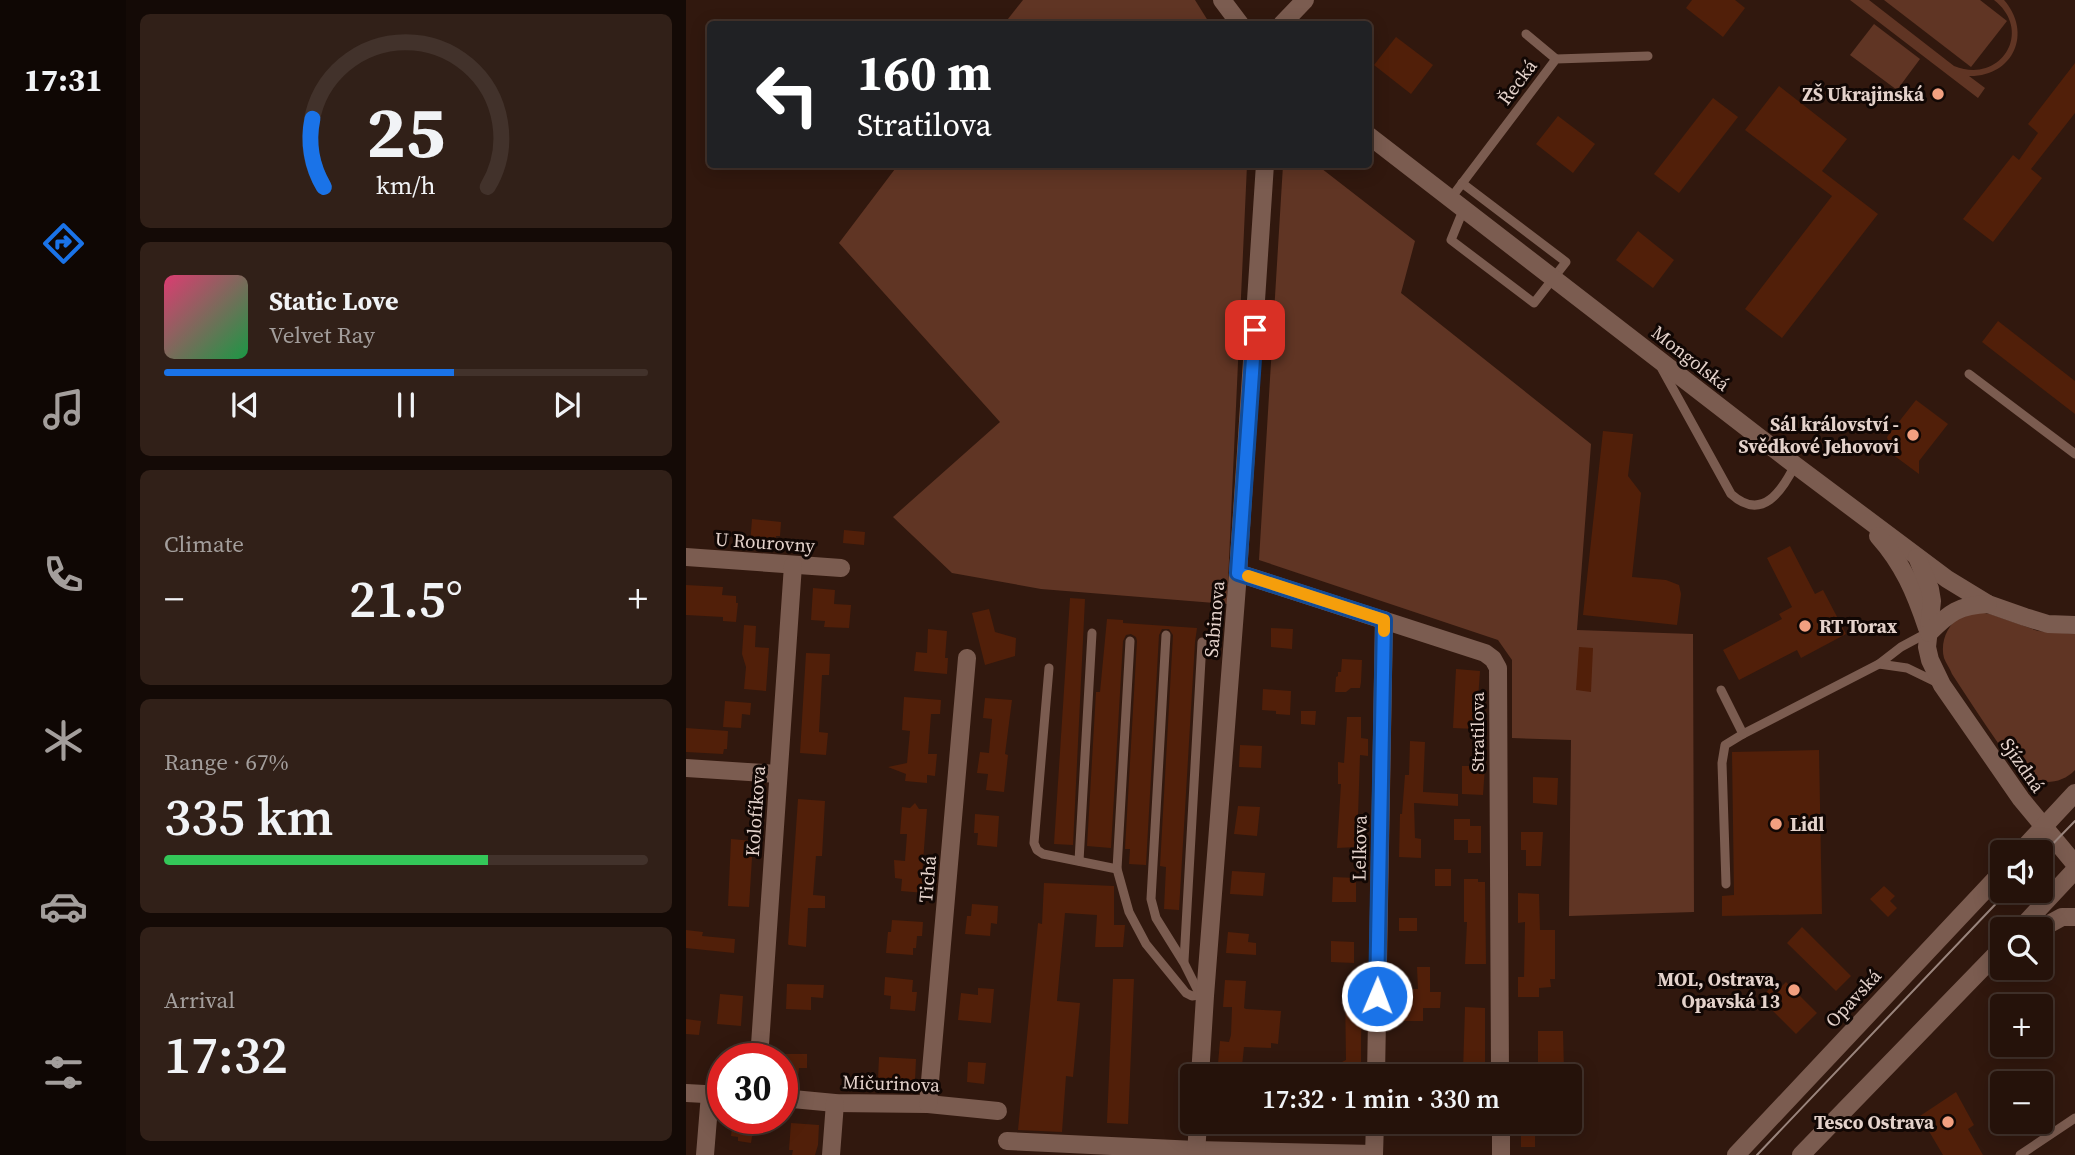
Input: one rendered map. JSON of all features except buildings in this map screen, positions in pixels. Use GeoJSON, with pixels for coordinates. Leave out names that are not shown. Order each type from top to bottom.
{"type":"FeatureCollection","features":[{"type":"Feature","properties":{"kind":"street"},"geometry":{"type":"LineString","coordinates":[[1222,0],[1238,21]]}},
{"type":"Feature","properties":{"kind":"street"},"geometry":{"type":"LineString","coordinates":[[1285,21],[1305,0]]}},
{"type":"Feature","properties":{"kind":"street","name":"Mongolská"},"geometry":{"type":"LineString","coordinates":[[1372,138],[1947,579],[1988,604],[2035,621],[2075,625]]}},
{"type":"Feature","properties":{"kind":"street","name":"Sabinova"},"geometry":{"type":"LineString","coordinates":[[1200,1064],[1203,995],[1238,573],[1265,168]]}},
{"type":"Feature","properties":{"kind":"street"},"geometry":{"type":"LineString","coordinates":[[1858,512],[1900,562],[1929,633]]}},
{"type":"Feature","properties":{"kind":"street","name":"U Rourovny"},"geometry":{"type":"LineString","coordinates":[[686,557],[841,568]]}},
{"type":"Feature","properties":{"kind":"street"},"geometry":{"type":"LineString","coordinates":[[1917,557],[1932,601],[1929,633]]}},
{"type":"Feature","properties":{"kind":"street","name":"Kolofíkova"},"geometry":{"type":"LineString","coordinates":[[760,1043],[793,565]]}},
{"type":"Feature","properties":{"kind":"street","name":"Stratilova"},"geometry":{"type":"LineString","coordinates":[[1238,573],[1485,653],[1493,659],[1498,668],[1500,1064]]}},
{"type":"Feature","properties":{"kind":"street"},"geometry":{"type":"LineString","coordinates":[[1929,633],[1951,612],[1961,607],[1988,604]]}},
{"type":"Feature","properties":{"kind":"street","name":"Lelkova"},"geometry":{"type":"LineString","coordinates":[[1376,1064],[1384,620]]}},
{"type":"Feature","properties":{"kind":"street","name":"Sjízdná"},"geometry":{"type":"LineString","coordinates":[[1929,633],[1927,646],[1930,660],[1942,685],[2021,799],[2075,867]]}},
{"type":"Feature","properties":{"kind":"street","name":"Tichá"},"geometry":{"type":"LineString","coordinates":[[928,1104],[967,658]]}},
{"type":"Feature","properties":{"kind":"street"},"geometry":{"type":"LineString","coordinates":[[686,768],[778,774]]}},
{"type":"Feature","properties":{"kind":"street"},"geometry":{"type":"LineString","coordinates":[[2031,840],[2075,793]]}},
{"type":"Feature","properties":{"kind":"street"},"geometry":{"type":"LineString","coordinates":[[2031,917],[2075,867]]}},
{"type":"Feature","properties":{"kind":"street","name":"Opavská"},"geometry":{"type":"LineString","coordinates":[[1735,1155],[1990,885]]}},
{"type":"Feature","properties":{"kind":"street"},"geometry":{"type":"LineString","coordinates":[[2053,922],[2062,917],[2075,917]]}},
{"type":"Feature","properties":{"kind":"street"},"geometry":{"type":"LineString","coordinates":[[1801,1155],[1990,962]]}},
{"type":"Feature","properties":{"kind":"street"},"geometry":{"type":"LineString","coordinates":[[686,1093],[707,1094]]}},
{"type":"Feature","properties":{"kind":"street","name":"Mičurinova"},"geometry":{"type":"LineString","coordinates":[[798,1100],[835,1103],[928,1104],[998,1111]]}},
{"type":"Feature","properties":{"kind":"street"},"geometry":{"type":"LineString","coordinates":[[831,1155],[835,1103]]}},
{"type":"Feature","properties":{"kind":"street"},"geometry":{"type":"LineString","coordinates":[[705,1155],[709,1134]]}},
{"type":"Feature","properties":{"kind":"street"},"geometry":{"type":"LineString","coordinates":[[1196,1152],[1197,1134]]}},
{"type":"Feature","properties":{"kind":"street"},"geometry":{"type":"LineString","coordinates":[[1007,1141],[1196,1152],[1374,1155],[1375,1134]]}},
{"type":"Feature","properties":{"kind":"street"},"geometry":{"type":"LineString","coordinates":[[1501,1134],[1501,1155]]}},
{"type":"Feature","properties":{"kind":"lane"},"geometry":{"type":"LineString","coordinates":[[1526,34],[1556,59]]}},
{"type":"Feature","properties":{"kind":"lane","name":"Řecká"},"geometry":{"type":"LineString","coordinates":[[1554,277],[1534,303],[1451,240],[1462,183],[1556,59],[1648,56]]}},
{"type":"Feature","properties":{"kind":"lane"},"geometry":{"type":"LineString","coordinates":[[1462,183],[1566,262],[1554,277]]}},
{"type":"Feature","properties":{"kind":"lane"},"geometry":{"type":"LineString","coordinates":[[1656,358],[1717,470],[1736,499],[1755,504],[1769,501],[1782,490],[1795,465]]}},
{"type":"Feature","properties":{"kind":"lane"},"geometry":{"type":"LineString","coordinates":[[1969,374],[2075,454]]}},
{"type":"Feature","properties":{"kind":"lane"},"geometry":{"type":"LineString","coordinates":[[1079,861],[1092,633]]}},
{"type":"Feature","properties":{"kind":"lane"},"geometry":{"type":"LineString","coordinates":[[1726,884],[1722,763],[1725,745],[1879,664],[1929,633]]}},
{"type":"Feature","properties":{"kind":"lane"},"geometry":{"type":"LineString","coordinates":[[1130,641],[1117,869],[1129,912],[1146,944],[1186,993],[1192,996],[1203,995],[1156,918],[1150,899],[1166,635]]}},
{"type":"Feature","properties":{"kind":"lane"},"geometry":{"type":"LineString","coordinates":[[1184,963],[1202,642]]}},
{"type":"Feature","properties":{"kind":"lane"},"geometry":{"type":"LineString","coordinates":[[1879,664],[1907,668],[1942,685]]}},
{"type":"Feature","properties":{"kind":"lane"},"geometry":{"type":"LineString","coordinates":[[1049,668],[1034,843],[1037,850],[1043,854],[1117,869]]}},
{"type":"Feature","properties":{"kind":"lane"},"geometry":{"type":"LineString","coordinates":[[1721,690],[1743,734]]}},
{"type":"Feature","properties":{"kind":"lane"},"geometry":{"type":"LineString","coordinates":[[2020,1155],[2075,1118]]}},
{"type":"Feature","properties":{"kind":"shaded area"},"geometry":{"type":"Polygon","coordinates":[[[1023,0],[1195,0],[1208,21],[1006,21],[1023,0]]]}},
{"type":"Feature","properties":{"kind":"shaded area"},"geometry":{"type":"Polygon","coordinates":[[[1850,0],[1869,0],[1954,66],[1971,70],[1986,68],[1998,62],[2007,52],[2011,40],[2011,26],[2006,13],[1994,0],[2004,0],[2013,13],[2017,26],[2014,51],[1997,69],[1969,76],[1985,88],[1978,98],[1850,0]]]}},
{"type":"Feature","properties":{"kind":"shaded area"},"geometry":{"type":"Polygon","coordinates":[[[1884,0],[1980,0],[2007,21],[1971,67],[1884,0]]]}},
{"type":"Feature","properties":{"kind":"shaded area"},"geometry":{"type":"Polygon","coordinates":[[[1874,24],[1920,59],[1897,90],[1850,55],[1874,24]]]}},
{"type":"Feature","properties":{"kind":"shaded area"},"geometry":{"type":"Polygon","coordinates":[[[896,168],[1247,168],[1227,604],[1041,589],[952,573],[893,517],[1000,422],[839,243],[896,168]]]}},
{"type":"Feature","properties":{"kind":"shaded area"},"geometry":{"type":"Polygon","coordinates":[[[1283,168],[1321,168],[1415,241],[1401,293],[1591,444],[1577,630],[1693,634],[1694,912],[1569,916],[1571,740],[1512,738],[1512,660],[1498,640],[1259,560],[1283,168]]]}},
{"type":"Feature","properties":{"kind":"shaded area"},"geometry":{"type":"Polygon","coordinates":[[[1978,612],[2038,631],[2075,634],[2075,770],[2069,775],[2046,782],[2030,779],[2016,770],[1952,674],[1944,658],[1943,646],[1948,629],[1961,617],[1978,612]]]}},
{"type":"Feature","properties":{"kind":"tram line"},"geometry":{"type":"LineString","coordinates":[[2053,844],[2075,821]]}},
{"type":"Feature","properties":{"kind":"tram line"},"geometry":{"type":"LineString","coordinates":[[1757,1155],[1997,903]]}},
{"type":"Feature","properties":{"kind":"slow traffic"},"geometry":{"type":"LineString","coordinates":[[1248,576],[1384,620],[1384,631]]}},
{"type":"Feature","properties":{"kind":"place","name":"ZŠ Ukrajinská"},"geometry":{"type":"Point","coordinates":[1938,94]}},
{"type":"Feature","properties":{"kind":"place","name":"Sál království - Svědkové Jehovovi"},"geometry":{"type":"Point","coordinates":[1913,435]}},
{"type":"Feature","properties":{"kind":"place","name":"RT Torax"},"geometry":{"type":"Point","coordinates":[1805,626]}},
{"type":"Feature","properties":{"kind":"place","name":"Lidl"},"geometry":{"type":"Point","coordinates":[1776,824]}},
{"type":"Feature","properties":{"kind":"place","name":"MOL, Ostrava, Opavská 13"},"geometry":{"type":"Point","coordinates":[1794,990]}},
{"type":"Feature","properties":{"kind":"place","name":"Tesco Ostrava"},"geometry":{"type":"Point","coordinates":[1948,1122]}},
{"type":"Feature","properties":{"kind":"route"},"geometry":{"type":"LineString","coordinates":[[1255,330],[1238,573],[1384,620],[1377,996]]}}]}
